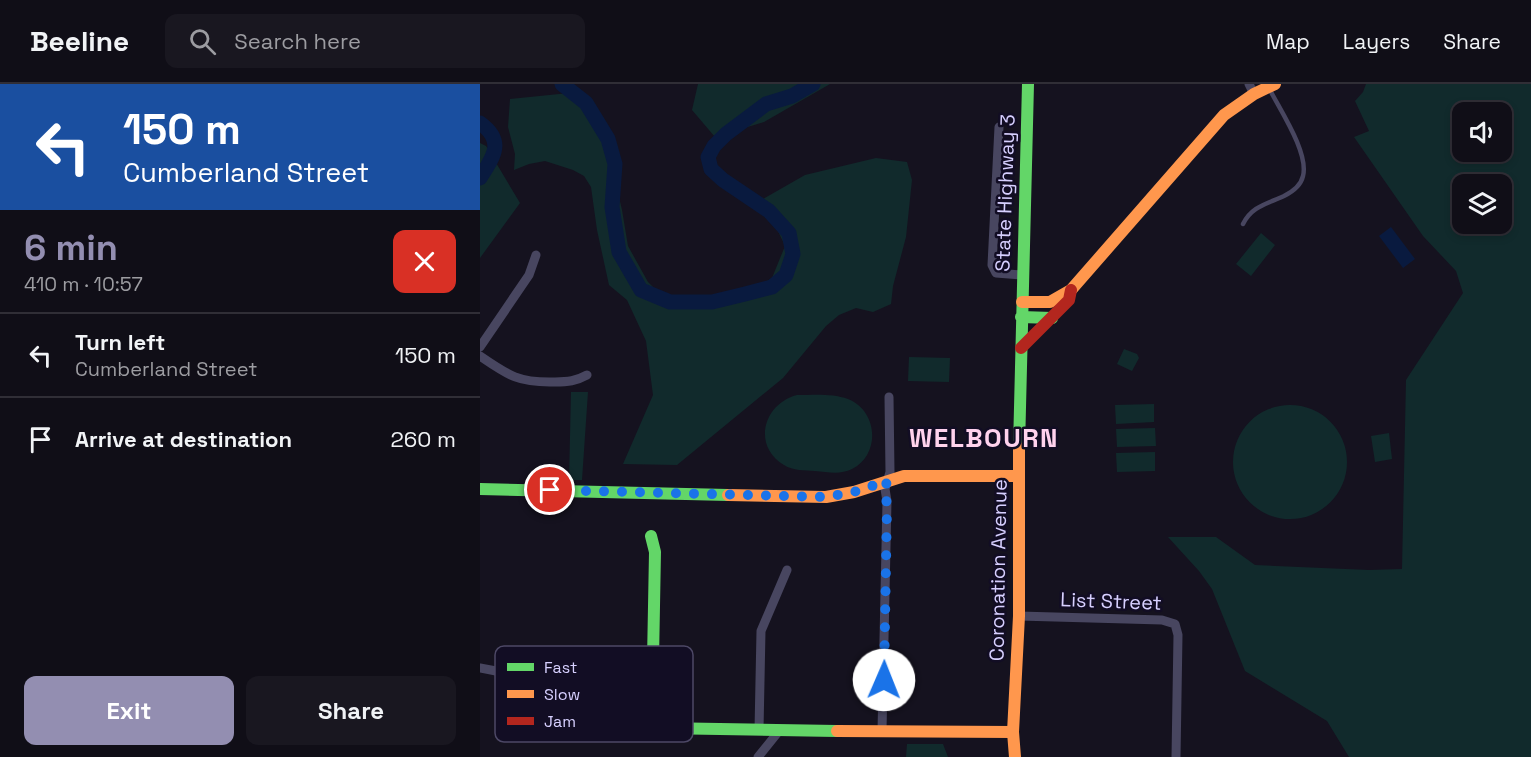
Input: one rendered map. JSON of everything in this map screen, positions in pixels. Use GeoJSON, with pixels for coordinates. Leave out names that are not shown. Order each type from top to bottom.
{"type":"FeatureCollection","features":[{"type":"Feature","properties":{"kind":"main road","name":"State Highway 3"},"geometry":{"type":"LineString","coordinates":[[1022,302],[1028,84]]}},
{"type":"Feature","properties":{"kind":"main road"},"geometry":{"type":"LineString","coordinates":[[1022,302],[1050,302],[1071,290],[1218,121],[1251,89],[1272,86]]}},
{"type":"Feature","properties":{"kind":"main road"},"geometry":{"type":"LineString","coordinates":[[1021,348],[1069,300],[1071,290]]}},
{"type":"Feature","properties":{"kind":"main road","name":"Coronation Avenue"},"geometry":{"type":"LineString","coordinates":[[1015,757],[1013,732],[1019,616],[1018,476],[1021,438],[1022,302]]}},
{"type":"Feature","properties":{"kind":"main road"},"geometry":{"type":"LineString","coordinates":[[1022,317],[1052,318]]}},
{"type":"Feature","properties":{"kind":"main road"},"geometry":{"type":"LineString","coordinates":[[480,489],[826,497],[854,492],[904,476],[920,474],[1018,476]]}},
{"type":"Feature","properties":{"kind":"main road"},"geometry":{"type":"LineString","coordinates":[[651,536],[655,552],[653,646]]}},
{"type":"Feature","properties":{"kind":"main road"},"geometry":{"type":"LineString","coordinates":[[693,729],[1013,732]]}},
{"type":"Feature","properties":{"kind":"street"},"geometry":{"type":"LineString","coordinates":[[999,127],[992,265],[996,273],[1022,275]]}},
{"type":"Feature","properties":{"kind":"street"},"geometry":{"type":"LineString","coordinates":[[480,347],[529,275],[536,255]]}},
{"type":"Feature","properties":{"kind":"street"},"geometry":{"type":"LineString","coordinates":[[480,356],[514,378],[531,382],[574,382],[587,375]]}},
{"type":"Feature","properties":{"kind":"street"},"geometry":{"type":"LineString","coordinates":[[882,731],[887,506],[885,489],[890,472],[890,397]]}},
{"type":"Feature","properties":{"kind":"street"},"geometry":{"type":"LineString","coordinates":[[759,730],[761,631],[787,570]]}},
{"type":"Feature","properties":{"kind":"street","name":"List Street"},"geometry":{"type":"LineString","coordinates":[[1019,616],[1162,620],[1175,624],[1178,635],[1176,757]]}},
{"type":"Feature","properties":{"kind":"street"},"geometry":{"type":"LineString","coordinates":[[480,668],[495,671]]}},
{"type":"Feature","properties":{"kind":"street"},"geometry":{"type":"LineString","coordinates":[[758,757],[779,731]]}},
{"type":"Feature","properties":{"kind":"lane"},"geometry":{"type":"LineString","coordinates":[[1243,224],[1249,214],[1258,207],[1294,189],[1303,176],[1301,153],[1272,86]]}},
{"type":"Feature","properties":{"kind":"green space"},"geometry":{"type":"Polygon","coordinates":[[[698,84],[830,84],[764,122],[715,137],[692,110],[698,84]]]}},
{"type":"Feature","properties":{"kind":"green space"},"geometry":{"type":"Polygon","coordinates":[[[1366,84],[1531,84],[1531,757],[1349,757],[1327,721],[1245,671],[1212,589],[1168,537],[1216,537],[1255,565],[1369,570],[1402,569],[1406,380],[1463,293],[1456,271],[1423,236],[1354,137],[1369,131],[1355,101],[1363,92],[1366,84]]]}},
{"type":"Feature","properties":{"kind":"green space"},"geometry":{"type":"Polygon","coordinates":[[[579,92],[594,117],[611,163],[628,246],[648,282],[664,298],[686,302],[719,298],[754,289],[772,278],[785,246],[763,199],[805,175],[876,158],[907,162],[912,180],[906,237],[893,286],[891,304],[873,312],[856,308],[839,315],[826,326],[783,378],[677,465],[623,464],[653,395],[646,341],[627,300],[609,285],[597,230],[591,187],[584,176],[545,161],[514,170],[515,154],[508,127],[510,99],[579,92]]]}},
{"type":"Feature","properties":{"kind":"green space"},"geometry":{"type":"Polygon","coordinates":[[[480,143],[486,146],[520,203],[480,258],[480,143]]]}},
{"type":"Feature","properties":{"kind":"green space"},"geometry":{"type":"Polygon","coordinates":[[[1261,233],[1275,245],[1251,276],[1236,264],[1261,233]]]}},
{"type":"Feature","properties":{"kind":"green space"},"geometry":{"type":"Polygon","coordinates":[[[1124,349],[1137,354],[1139,358],[1132,371],[1117,364],[1124,349]]]}},
{"type":"Feature","properties":{"kind":"green space"},"geometry":{"type":"Polygon","coordinates":[[[909,357],[950,358],[949,382],[908,381],[909,357]]]}},
{"type":"Feature","properties":{"kind":"green space"},"geometry":{"type":"Polygon","coordinates":[[[571,392],[588,392],[582,480],[569,480],[571,392]]]}},
{"type":"Feature","properties":{"kind":"green space"},"geometry":{"type":"Polygon","coordinates":[[[797,395],[836,396],[858,405],[870,422],[872,433],[868,453],[861,462],[852,469],[838,473],[791,468],[774,457],[765,437],[766,426],[776,407],[797,395]]]}},
{"type":"Feature","properties":{"kind":"green space"},"geometry":{"type":"Polygon","coordinates":[[[1154,404],[1154,422],[1116,424],[1115,405],[1154,404]]]}},
{"type":"Feature","properties":{"kind":"green space"},"geometry":{"type":"Polygon","coordinates":[[[1290,405],[1312,409],[1322,414],[1338,430],[1343,440],[1347,462],[1343,484],[1338,494],[1322,510],[1312,515],[1290,519],[1268,515],[1258,510],[1242,494],[1237,484],[1233,462],[1237,440],[1242,430],[1258,414],[1268,409],[1290,405]]]}},
{"type":"Feature","properties":{"kind":"green space"},"geometry":{"type":"Polygon","coordinates":[[[1155,428],[1156,446],[1117,447],[1116,429],[1155,428]]]}},
{"type":"Feature","properties":{"kind":"green space"},"geometry":{"type":"Polygon","coordinates":[[[1389,433],[1392,459],[1375,462],[1371,436],[1389,433]]]}},
{"type":"Feature","properties":{"kind":"green space"},"geometry":{"type":"Polygon","coordinates":[[[1155,452],[1155,471],[1117,472],[1116,453],[1155,452]]]}},
{"type":"Feature","properties":{"kind":"green space"},"geometry":{"type":"Polygon","coordinates":[[[907,744],[943,744],[948,757],[906,757],[907,744]]]}},
{"type":"Feature","properties":{"kind":"water"},"geometry":{"type":"Polygon","coordinates":[[[1391,227],[1415,259],[1403,268],[1379,236],[1391,227]]]}},
{"type":"Feature","properties":{"kind":"waterway"},"geometry":{"type":"LineString","coordinates":[[562,84],[586,103],[608,139],[615,164],[612,207],[619,252],[641,290],[670,302],[712,302],[772,287],[786,275],[793,254],[789,233],[769,211],[723,180],[711,169],[708,157],[714,146],[726,134],[766,104],[792,96],[813,84]]}},
{"type":"Feature","properties":{"kind":"waterway"},"geometry":{"type":"LineString","coordinates":[[480,123],[493,136],[495,143],[493,156],[480,178]]}},
{"type":"Feature","properties":{"kind":"traffic: fast"},"geometry":{"type":"LineString","coordinates":[[1019,448],[1028,84]]}},
{"type":"Feature","properties":{"kind":"traffic: fast"},"geometry":{"type":"LineString","coordinates":[[1021,317],[1052,318]]}},
{"type":"Feature","properties":{"kind":"traffic: fast"},"geometry":{"type":"LineString","coordinates":[[480,489],[728,495]]}},
{"type":"Feature","properties":{"kind":"traffic: fast"},"geometry":{"type":"LineString","coordinates":[[651,536],[655,552],[653,646]]}},
{"type":"Feature","properties":{"kind":"traffic: fast"},"geometry":{"type":"LineString","coordinates":[[693,729],[837,731]]}},
{"type":"Feature","properties":{"kind":"traffic: slow"},"geometry":{"type":"LineString","coordinates":[[1022,302],[1050,302],[1071,290],[1224,115],[1254,94],[1275,84]]}},
{"type":"Feature","properties":{"kind":"traffic: slow"},"geometry":{"type":"LineString","coordinates":[[1015,757],[1013,732],[1019,616],[1019,448]]}},
{"type":"Feature","properties":{"kind":"traffic: slow"},"geometry":{"type":"LineString","coordinates":[[728,495],[826,497],[854,492],[904,476],[1018,476]]}},
{"type":"Feature","properties":{"kind":"traffic: slow"},"geometry":{"type":"LineString","coordinates":[[837,731],[1013,732]]}},
{"type":"Feature","properties":{"kind":"traffic: jam"},"geometry":{"type":"LineString","coordinates":[[1021,348],[1069,300],[1071,290]]}},
{"type":"Feature","properties":{"kind":"district","name":"WELBOURN"},"geometry":{"type":"Point","coordinates":[984,438]}},
{"type":"Feature","properties":{"kind":"route"},"geometry":{"type":"LineString","coordinates":[[550,490],[826,497],[854,492],[887,481],[885,489],[887,506],[884,680]]}}]}
